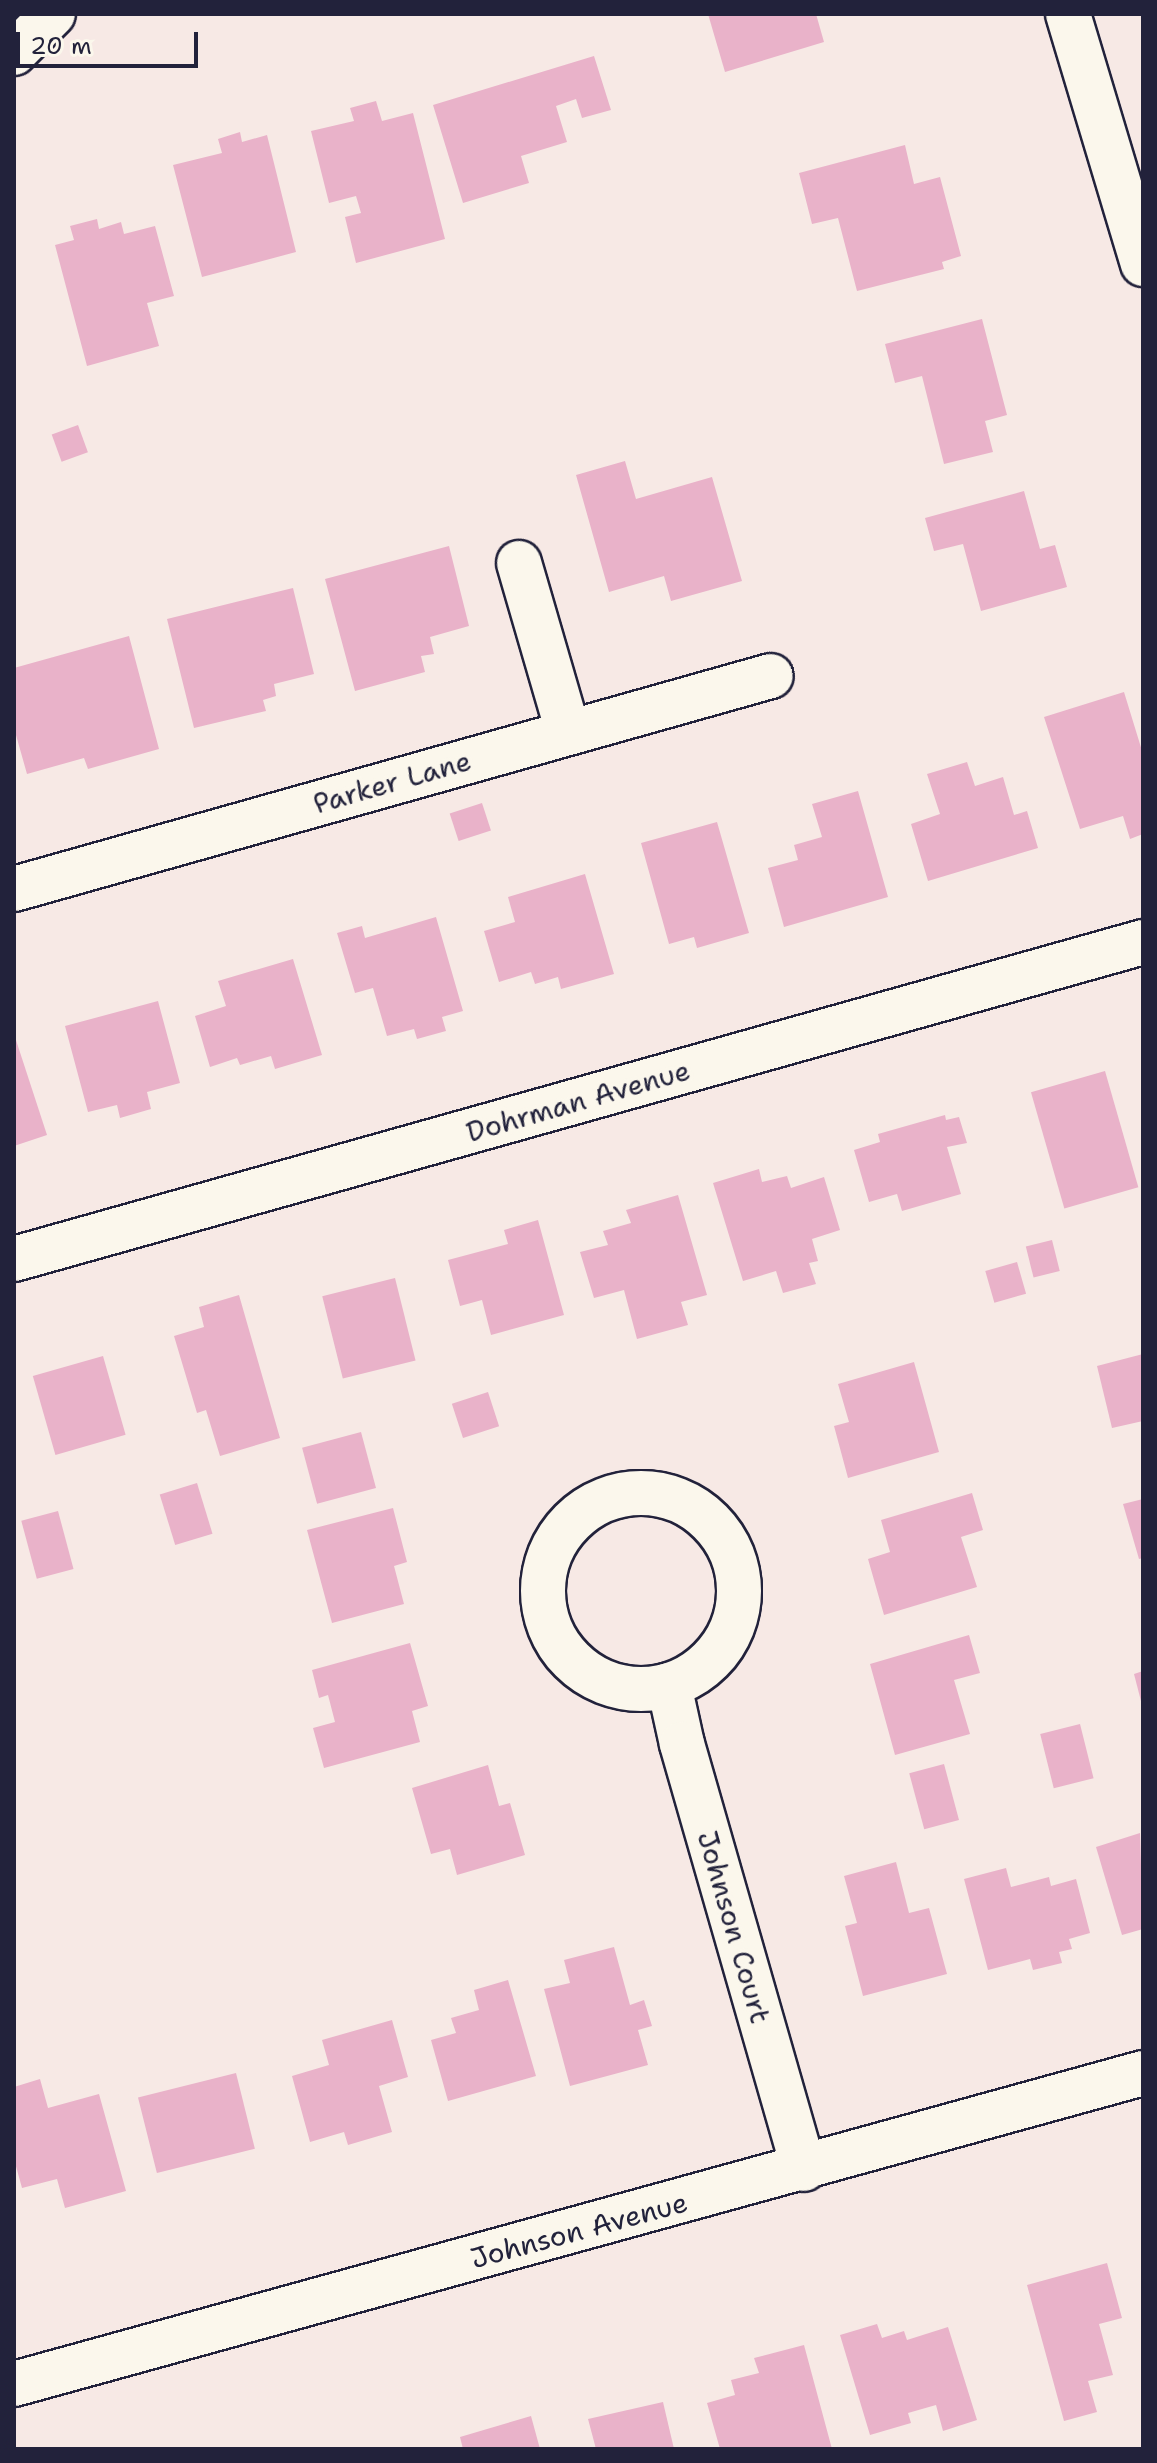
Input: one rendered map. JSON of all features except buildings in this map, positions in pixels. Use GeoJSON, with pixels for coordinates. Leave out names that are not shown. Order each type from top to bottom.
{"type":"FeatureCollection","features":[{"type":"Feature","properties":{"kind":"street"},"geometry":{"type":"LineString","coordinates":[[14,53],[53,14]]}},
{"type":"Feature","properties":{"kind":"street"},"geometry":{"type":"LineString","coordinates":[[1068,14],[1143,264]]}},
{"type":"Feature","properties":{"kind":"street"},"geometry":{"type":"LineString","coordinates":[[519,563],[568,732]]}},
{"type":"Feature","properties":{"kind":"street","name":"Parker Lane"},"geometry":{"type":"LineString","coordinates":[[14,889],[771,676]]}},
{"type":"Feature","properties":{"kind":"street","name":"Dohrman Avenue"},"geometry":{"type":"LineString","coordinates":[[14,1259],[1143,942]]}},
{"type":"Feature","properties":{"kind":"street"},"geometry":{"type":"LineString","coordinates":[[626,1493],[659,1493],[689,1505],[715,1525],[733,1553],[738,1596],[736,1618],[721,1648],[698,1671],[669,1685],[637,1689],[605,1683],[578,1667],[557,1642],[544,1612],[542,1580],[551,1549],[569,1522],[595,1503],[626,1493]]}},
{"type":"Feature","properties":{"kind":"street","name":"Johnson Court"},"geometry":{"type":"LineString","coordinates":[[669,1685],[682,1744],[804,2169]]}},
{"type":"Feature","properties":{"kind":"street","name":"Johnson Avenue"},"geometry":{"type":"LineString","coordinates":[[14,2384],[804,2169],[1143,2073]]}}]}
